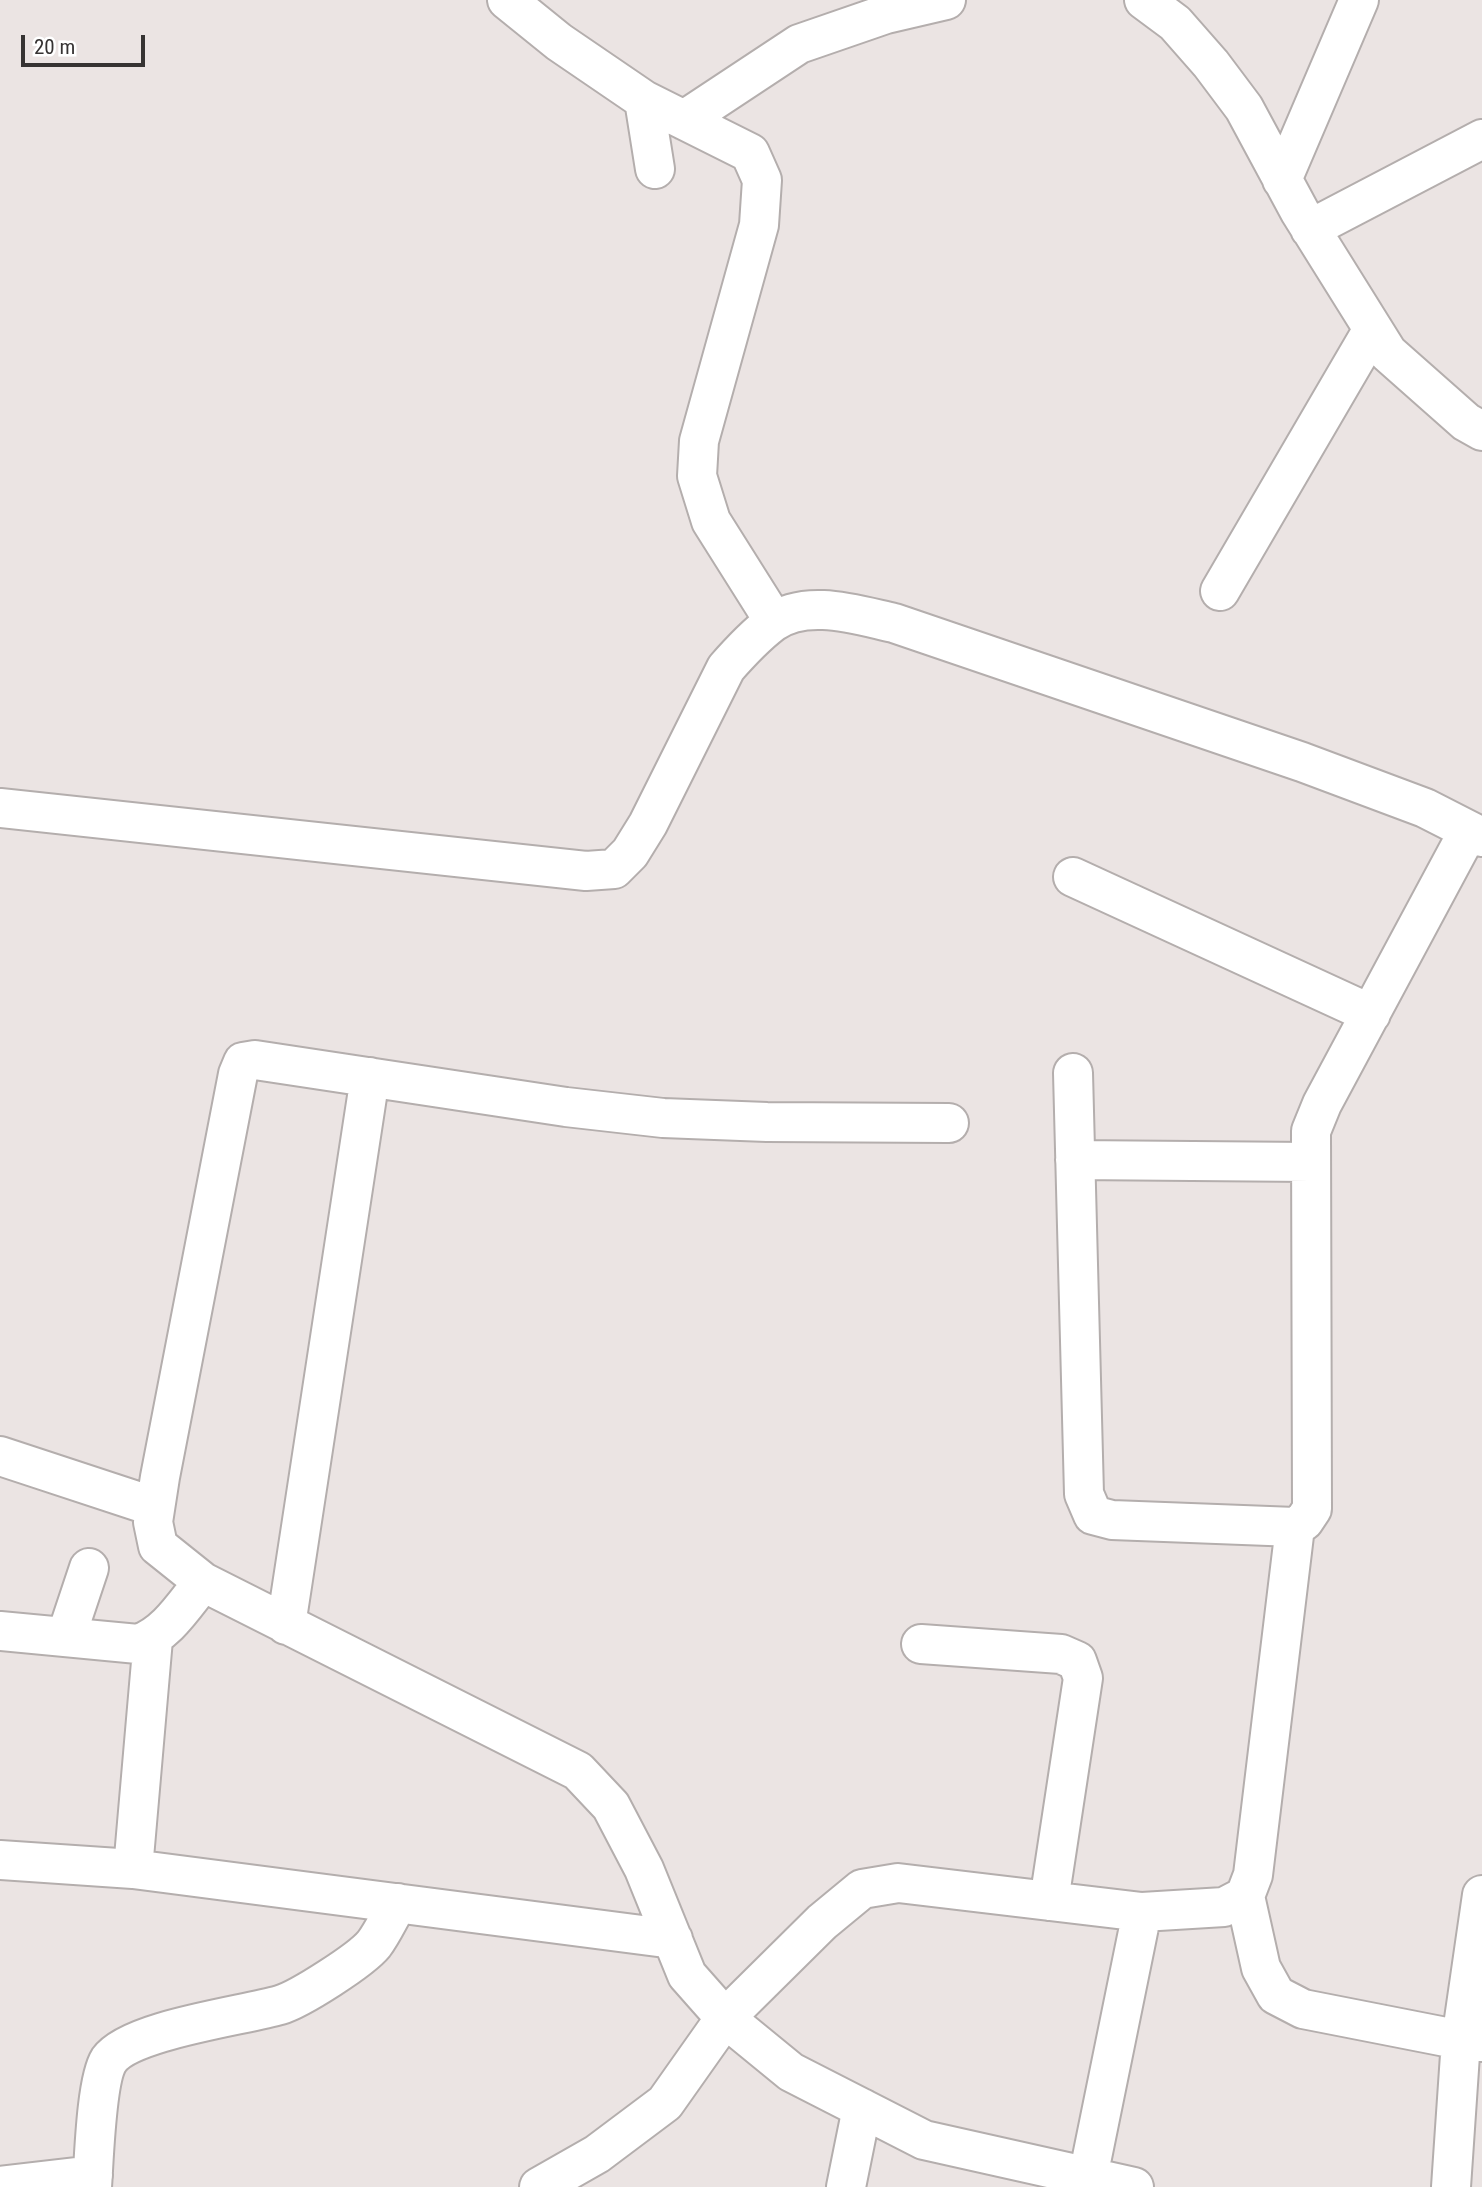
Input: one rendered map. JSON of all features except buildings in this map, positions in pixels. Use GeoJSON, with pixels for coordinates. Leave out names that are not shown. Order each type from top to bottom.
{"type":"FeatureCollection","features":[{"type":"Feature","properties":{"kind":"street"},"geometry":{"type":"LineString","coordinates":[[507,0],[559,42],[644,100],[750,153],[762,180],[759,225],[699,441],[697,476],[711,521],[775,621]]}},
{"type":"Feature","properties":{"kind":"street"},"geometry":{"type":"LineString","coordinates":[[684,120],[799,44],[886,14],[946,0]]}},
{"type":"Feature","properties":{"kind":"street"},"geometry":{"type":"LineString","coordinates":[[1144,0],[1175,23],[1212,64],[1244,108],[1310,229],[1388,353],[1466,422],[1482,431]]}},
{"type":"Feature","properties":{"kind":"street"},"geometry":{"type":"LineString","coordinates":[[1283,180],[1359,0]]}},
{"type":"Feature","properties":{"kind":"street"},"geometry":{"type":"LineString","coordinates":[[644,100],[656,169]]}},
{"type":"Feature","properties":{"kind":"street"},"geometry":{"type":"LineString","coordinates":[[1310,229],[1482,139]]}},
{"type":"Feature","properties":{"kind":"street"},"geometry":{"type":"LineString","coordinates":[[1220,591],[1373,330]]}},
{"type":"Feature","properties":{"kind":"street"},"geometry":{"type":"LineString","coordinates":[[0,808],[586,871],[614,869],[630,853],[648,824],[726,668],[775,621],[799,612],[836,611],[894,623],[1302,762],[1425,808],[1475,835],[1371,1013],[1322,1104],[1311,1131],[1312,1509],[1304,1521],[1295,1527],[1112,1520],[1093,1515],[1084,1494],[1073,1073]]}},
{"type":"Feature","properties":{"kind":"street"},"geometry":{"type":"LineString","coordinates":[[1073,877],[1371,1013]]}},
{"type":"Feature","properties":{"kind":"street"},"geometry":{"type":"LineString","coordinates":[[949,1123],[767,1122],[663,1118],[566,1107],[255,1060],[243,1062],[238,1074],[153,1522],[158,1546],[203,1582],[578,1771],[611,1806],[644,1869],[687,1975],[725,2018],[791,2072],[924,2140],[1134,2187]]}},
{"type":"Feature","properties":{"kind":"street"},"geometry":{"type":"LineString","coordinates":[[286,1625],[370,1077]]}},
{"type":"Feature","properties":{"kind":"street"},"geometry":{"type":"LineString","coordinates":[[1075,1160],[1310,1162]]}},
{"type":"Feature","properties":{"kind":"street"},"geometry":{"type":"LineString","coordinates":[[0,1456],[155,1507]]}},
{"type":"Feature","properties":{"kind":"street"},"geometry":{"type":"LineString","coordinates":[[1295,1527],[1253,1875],[1245,1896],[1261,1968],[1276,1995],[1303,2009],[1472,2041]]}},
{"type":"Feature","properties":{"kind":"street"},"geometry":{"type":"LineString","coordinates":[[66,1637],[89,1568]]}},
{"type":"Feature","properties":{"kind":"street"},"geometry":{"type":"LineString","coordinates":[[0,1631],[138,1644],[153,1639],[167,1626],[203,1582]]}},
{"type":"Feature","properties":{"kind":"street"},"geometry":{"type":"LineString","coordinates":[[133,1868],[153,1639]]}},
{"type":"Feature","properties":{"kind":"street"},"geometry":{"type":"LineString","coordinates":[[921,1644],[1061,1654],[1077,1661],[1083,1678],[1049,1901]]}},
{"type":"Feature","properties":{"kind":"street"},"geometry":{"type":"LineString","coordinates":[[0,1860],[133,1868],[673,1938]]}},
{"type":"Feature","properties":{"kind":"street"},"geometry":{"type":"LineString","coordinates":[[539,2187],[597,2154],[665,2103],[725,2018],[822,1922],[862,1889],[898,1883],[1142,1912],[1224,1907],[1245,1896]]}},
{"type":"Feature","properties":{"kind":"street"},"geometry":{"type":"LineString","coordinates":[[1451,2187],[1472,2041],[1482,1895]]}},
{"type":"Feature","properties":{"kind":"street"},"geometry":{"type":"LineString","coordinates":[[0,2186],[93,2181],[100,2089],[109,2061],[125,2046],[168,2032],[283,2004],[354,1963],[374,1944],[398,1903]]}},
{"type":"Feature","properties":{"kind":"street"},"geometry":{"type":"LineString","coordinates":[[1088,2177],[1142,1912]]}},
{"type":"Feature","properties":{"kind":"street"},"geometry":{"type":"LineString","coordinates":[[846,2187],[862,2108]]}}]}
